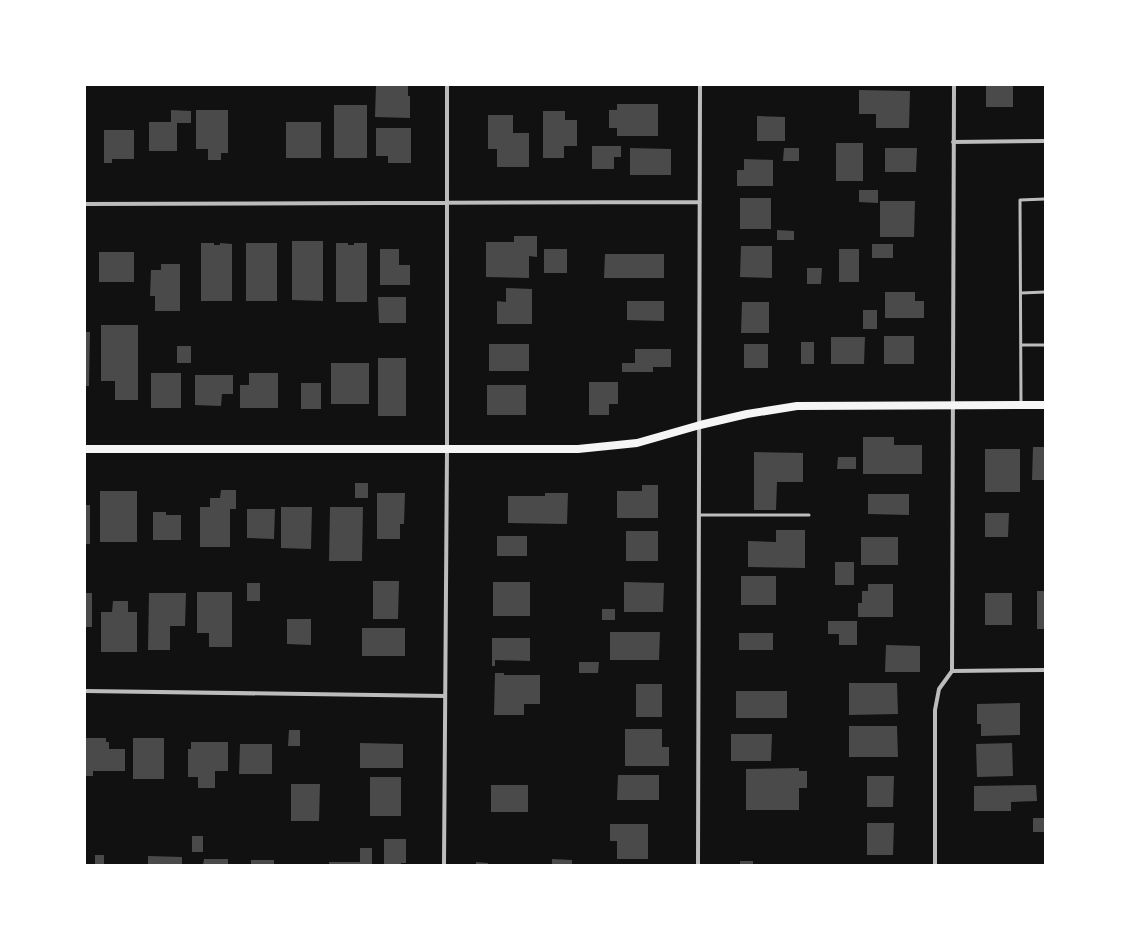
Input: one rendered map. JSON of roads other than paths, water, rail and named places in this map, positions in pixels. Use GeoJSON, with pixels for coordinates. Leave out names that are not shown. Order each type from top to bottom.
{"type":"FeatureCollection","features":[{"type":"Feature","properties":{"kind":"main road"},"geometry":{"type":"LineString","coordinates":[[85,449],[578,449],[637,443],[700,425],[747,414],[797,406],[1045,404]]}},
{"type":"Feature","properties":{"kind":"street"},"geometry":{"type":"LineString","coordinates":[[444,865],[447,450],[447,85]]}},
{"type":"Feature","properties":{"kind":"street"},"geometry":{"type":"LineString","coordinates":[[698,865],[700,85]]}},
{"type":"Feature","properties":{"kind":"street"},"geometry":{"type":"LineString","coordinates":[[935,865],[935,710],[939,689],[952,671],[954,85]]}},
{"type":"Feature","properties":{"kind":"street"},"geometry":{"type":"LineString","coordinates":[[954,142],[1045,142]]}},
{"type":"Feature","properties":{"kind":"street"},"geometry":{"type":"LineString","coordinates":[[85,204],[700,202]]}},
{"type":"Feature","properties":{"kind":"street"},"geometry":{"type":"LineString","coordinates":[[952,671],[1045,670]]}},
{"type":"Feature","properties":{"kind":"street"},"geometry":{"type":"LineString","coordinates":[[85,691],[445,696]]}},
{"type":"Feature","properties":{"kind":"lane"},"geometry":{"type":"LineString","coordinates":[[1021,405],[1020,200],[1045,199]]}},
{"type":"Feature","properties":{"kind":"lane"},"geometry":{"type":"LineString","coordinates":[[1021,293],[1045,292]]}},
{"type":"Feature","properties":{"kind":"lane"},"geometry":{"type":"LineString","coordinates":[[1021,345],[1045,345]]}},
{"type":"Feature","properties":{"kind":"lane"},"geometry":{"type":"LineString","coordinates":[[699,515],[808,515]]}}]}
